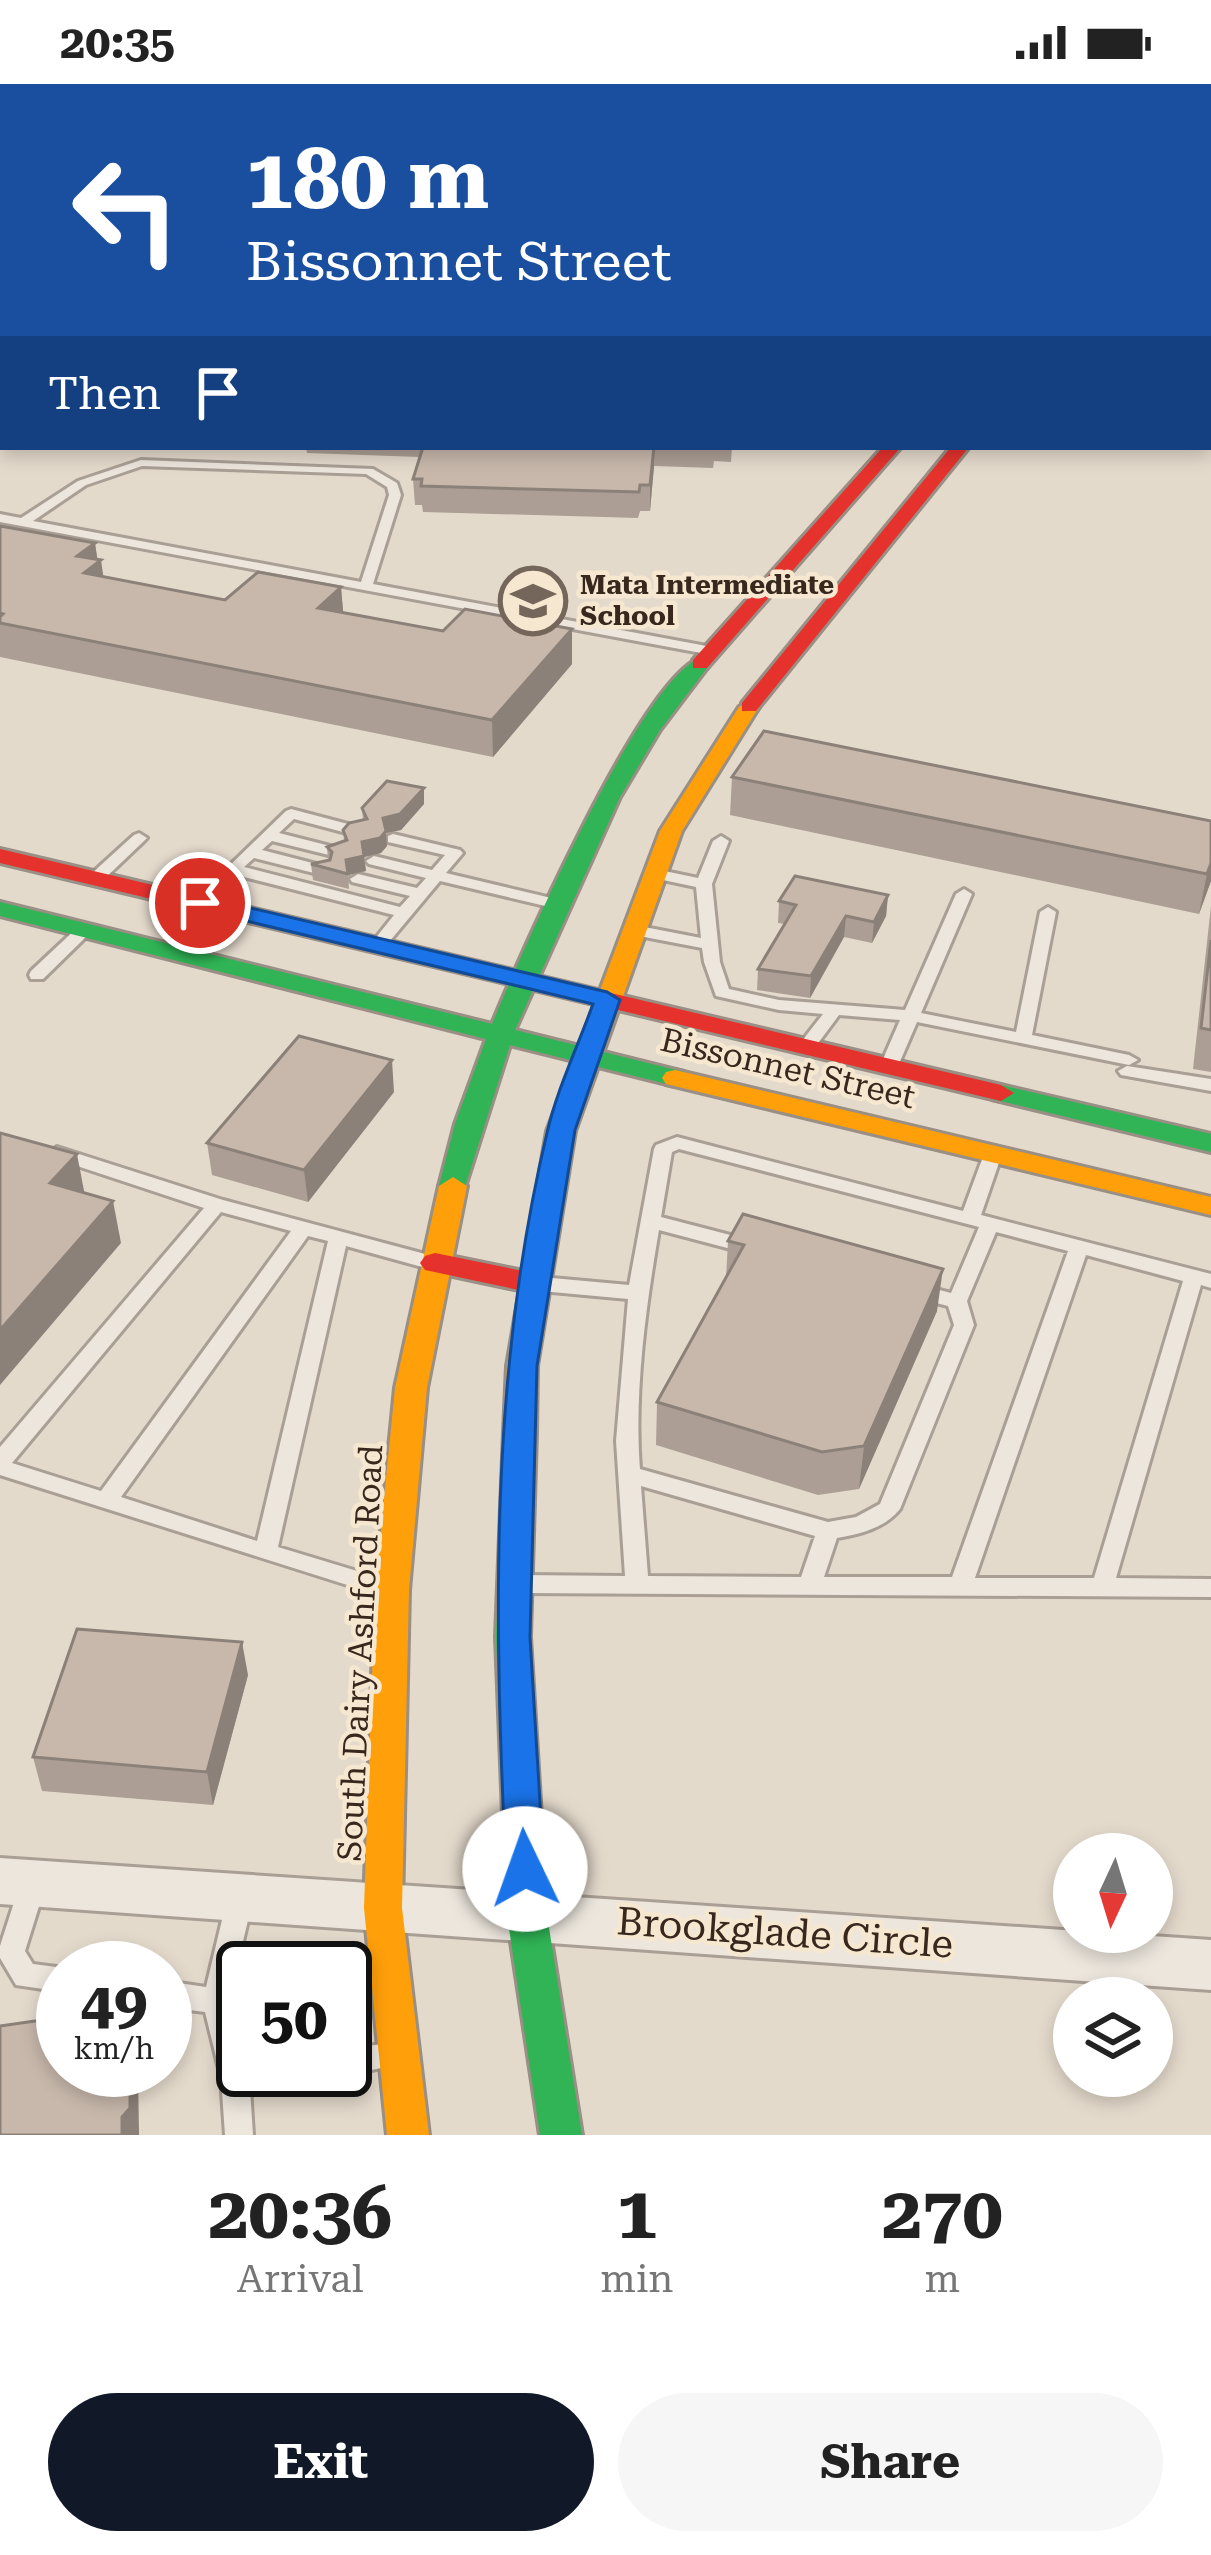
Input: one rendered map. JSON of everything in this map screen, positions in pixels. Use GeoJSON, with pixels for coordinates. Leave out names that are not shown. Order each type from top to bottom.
{"type":"FeatureCollection","features":[{"type":"Feature","properties":{"kind":"main road","name":"South Dairy Ashford Road"},"geometry":{"type":"LineString","coordinates":[[408,2135],[383,1908],[392,1590],[411,1388],[458,1166],[500,1032],[599,809],[666,704],[889,450]]}},
{"type":"Feature","properties":{"kind":"main road"},"geometry":{"type":"LineString","coordinates":[[720,716],[895,529],[958,450]]}},
{"type":"Feature","properties":{"kind":"main road"},"geometry":{"type":"LineString","coordinates":[[828,518],[895,529]]}},
{"type":"Feature","properties":{"kind":"main road"},"geometry":{"type":"LineString","coordinates":[[666,704],[720,716]]}},
{"type":"Feature","properties":{"kind":"main road"},"geometry":{"type":"LineString","coordinates":[[561,2135],[527,1916],[514,1584],[522,1366],[561,1130],[670,831],[730,754],[720,716]]}},
{"type":"Feature","properties":{"kind":"main road","name":"Bissonnet Street"},"geometry":{"type":"LineString","coordinates":[[0,856],[1211,1143]]}},
{"type":"Feature","properties":{"kind":"main road","name":"Bissonnet Street"},"geometry":{"type":"LineString","coordinates":[[0,909],[585,1057],[1211,1206]]}},
{"type":"Feature","properties":{"kind":"main road"},"geometry":{"type":"LineString","coordinates":[[435,1263],[533,1283]]}},
{"type":"Feature","properties":{"kind":"street","name":"Brookglade Circle"},"geometry":{"type":"LineString","coordinates":[[16,1882],[1211,1965]]}},
{"type":"Feature","properties":{"kind":"lane"},"geometry":{"type":"LineString","coordinates":[[23,522],[82,483],[141,464],[369,471],[393,485],[395,495],[366,586]]}},
{"type":"Feature","properties":{"kind":"lane"},"geometry":{"type":"LineString","coordinates":[[0,518],[712,652]]}},
{"type":"Feature","properties":{"kind":"lane"},"geometry":{"type":"LineString","coordinates":[[200,903],[291,814],[358,830]]}},
{"type":"Feature","properties":{"kind":"lane"},"geometry":{"type":"LineString","coordinates":[[268,835],[338,853]]}},
{"type":"Feature","properties":{"kind":"lane"},"geometry":{"type":"LineString","coordinates":[[96,878],[139,838]]}},
{"type":"Feature","properties":{"kind":"lane"},"geometry":{"type":"LineString","coordinates":[[378,945],[455,853],[394,839]]}},
{"type":"Feature","properties":{"kind":"lane"},"geometry":{"type":"LineString","coordinates":[[721,841],[704,884],[710,945],[722,992]]}},
{"type":"Feature","properties":{"kind":"lane"},"geometry":{"type":"LineString","coordinates":[[250,852],[322,870]]}},
{"type":"Feature","properties":{"kind":"lane"},"geometry":{"type":"LineString","coordinates":[[374,861],[558,904]]}},
{"type":"Feature","properties":{"kind":"lane"},"geometry":{"type":"LineString","coordinates":[[233,869],[404,913]]}},
{"type":"Feature","properties":{"kind":"lane"},"geometry":{"type":"LineString","coordinates":[[655,874],[704,884]]}},
{"type":"Feature","properties":{"kind":"lane"},"geometry":{"type":"LineString","coordinates":[[358,879],[421,894]]}},
{"type":"Feature","properties":{"kind":"lane"},"geometry":{"type":"LineString","coordinates":[[889,1066],[964,894]]}},
{"type":"Feature","properties":{"kind":"lane"},"geometry":{"type":"LineString","coordinates":[[1023,1038],[1048,912]]}},
{"type":"Feature","properties":{"kind":"lane"},"geometry":{"type":"LineString","coordinates":[[37,975],[84,929]]}},
{"type":"Feature","properties":{"kind":"lane"},"geometry":{"type":"LineString","coordinates":[[634,930],[710,945]]}},
{"type":"Feature","properties":{"kind":"lane"},"geometry":{"type":"LineString","coordinates":[[722,992],[779,1005],[911,1016],[1211,1084]]}},
{"type":"Feature","properties":{"kind":"lane"},"geometry":{"type":"LineString","coordinates":[[699,1021],[722,992]]}},
{"type":"Feature","properties":{"kind":"lane"},"geometry":{"type":"LineString","coordinates":[[807,1046],[835,1009]]}},
{"type":"Feature","properties":{"kind":"lane"},"geometry":{"type":"LineString","coordinates":[[637,1584],[627,1441],[638,1293],[663,1149],[677,1143],[1203,1279],[1102,1588]]}},
{"type":"Feature","properties":{"kind":"lane"},"geometry":{"type":"LineString","coordinates":[[32,1147],[142,1177],[217,1205],[435,1263]]}},
{"type":"Feature","properties":{"kind":"lane"},"geometry":{"type":"LineString","coordinates":[[629,1474],[828,1531],[861,1525],[889,1509],[964,1325],[957,1301],[993,1154]]}},
{"type":"Feature","properties":{"kind":"lane"},"geometry":{"type":"LineString","coordinates":[[217,1205],[0,1465],[392,1590]]}},
{"type":"Feature","properties":{"kind":"lane"},"geometry":{"type":"LineString","coordinates":[[650,1221],[782,1256]]}},
{"type":"Feature","properties":{"kind":"lane"},"geometry":{"type":"LineString","coordinates":[[106,1501],[303,1229]]}},
{"type":"Feature","properties":{"kind":"lane"},"geometry":{"type":"LineString","coordinates":[[266,1552],[338,1239]]}},
{"type":"Feature","properties":{"kind":"lane"},"geometry":{"type":"LineString","coordinates":[[960,1587],[1079,1247]]}},
{"type":"Feature","properties":{"kind":"lane"},"geometry":{"type":"LineString","coordinates":[[533,1283],[638,1293]]}},
{"type":"Feature","properties":{"kind":"lane"},"geometry":{"type":"LineString","coordinates":[[892,1284],[957,1301]]}},
{"type":"Feature","properties":{"kind":"lane"},"geometry":{"type":"LineString","coordinates":[[809,1586],[828,1531]]}},
{"type":"Feature","properties":{"kind":"lane"},"geometry":{"type":"LineString","coordinates":[[514,1584],[1211,1588]]}},
{"type":"Feature","properties":{"kind":"lane"},"geometry":{"type":"LineString","coordinates":[[16,1882],[11,1953],[26,1976],[36,1977]]}},
{"type":"Feature","properties":{"kind":"lane"},"geometry":{"type":"LineString","coordinates":[[230,1941],[240,1898]]}},
{"type":"Feature","properties":{"kind":"lane"},"geometry":{"type":"LineString","coordinates":[[192,1998],[216,2001]]}},
{"type":"Feature","properties":{"kind":"lane"},"geometry":{"type":"LineString","coordinates":[[372,2058],[399,2055]]}},
{"type":"Feature","properties":{"kind":"lane"},"geometry":{"type":"LineString","coordinates":[[236,2097],[239,2135]]}},
{"type":"Feature","properties":{"kind":"building"},"geometry":{"type":"Polygon","coordinates":[[[422,450],[654,450],[650,485],[640,485],[639,492],[421,486],[422,479],[413,479],[422,450]]]}},
{"type":"Feature","properties":{"kind":"building"},"geometry":{"type":"Polygon","coordinates":[[[0,526],[95,543],[77,556],[101,560],[84,573],[225,600],[258,572],[341,587],[318,608],[443,631],[465,609],[572,629],[492,720],[0,623],[0,526]]]}},
{"type":"Feature","properties":{"kind":"building"},"geometry":{"type":"Polygon","coordinates":[[[764,731],[1211,821],[1211,863],[1207,874],[732,777],[764,731]]]}},
{"type":"Feature","properties":{"kind":"building"},"geometry":{"type":"Polygon","coordinates":[[[387,781],[424,788],[400,814],[383,818],[386,831],[380,838],[362,842],[364,856],[346,860],[348,874],[311,864],[330,860],[332,852],[327,847],[347,840],[343,830],[349,823],[367,819],[362,808],[387,781]]]}},
{"type":"Feature","properties":{"kind":"building"},"geometry":{"type":"Polygon","coordinates":[[[795,876],[888,895],[874,922],[846,916],[811,976],[758,969],[796,905],[779,901],[795,876]]]}},
{"type":"Feature","properties":{"kind":"building"},"geometry":{"type":"Polygon","coordinates":[[[1211,940],[1211,1030],[1201,1028],[1211,940]]]}},
{"type":"Feature","properties":{"kind":"building"},"geometry":{"type":"Polygon","coordinates":[[[299,1036],[392,1060],[304,1170],[207,1143],[299,1036]]]}},
{"type":"Feature","properties":{"kind":"building"},"geometry":{"type":"Polygon","coordinates":[[[0,1133],[77,1154],[50,1183],[113,1201],[0,1330],[0,1133]]]}},
{"type":"Feature","properties":{"kind":"building"},"geometry":{"type":"Polygon","coordinates":[[[743,1214],[943,1269],[864,1446],[822,1452],[657,1402],[744,1245],[728,1241],[743,1214]]]}},
{"type":"Feature","properties":{"kind":"building"},"geometry":{"type":"Polygon","coordinates":[[[77,1629],[242,1642],[207,1772],[33,1757],[77,1629]]]}},
{"type":"Feature","properties":{"kind":"building"},"geometry":{"type":"Polygon","coordinates":[[[36,2021],[36,2097],[130,2097],[130,2108],[122,2117],[122,2135],[0,2135],[0,2026],[36,2021]]]}},
{"type":"Feature","properties":{"kind":"traffic: fast"},"geometry":{"type":"LineString","coordinates":[[453,1186],[490,1062],[573,869],[629,762],[700,664]]}},
{"type":"Feature","properties":{"kind":"traffic: fast"},"geometry":{"type":"LineString","coordinates":[[0,909],[675,1078]]}},
{"type":"Feature","properties":{"kind":"traffic: fast"},"geometry":{"type":"LineString","coordinates":[[1001,1093],[1211,1143]]}},
{"type":"Feature","properties":{"kind":"traffic: fast"},"geometry":{"type":"LineString","coordinates":[[520,1432],[513,1637],[527,1915],[561,2135]]}},
{"type":"Feature","properties":{"kind":"traffic: slow"},"geometry":{"type":"LineString","coordinates":[[520,1432],[522,1366],[561,1131],[671,831],[749,707]]}},
{"type":"Feature","properties":{"kind":"traffic: slow"},"geometry":{"type":"LineString","coordinates":[[675,1078],[1211,1206]]}},
{"type":"Feature","properties":{"kind":"traffic: slow"},"geometry":{"type":"LineString","coordinates":[[408,2135],[383,1908],[392,1590],[411,1388],[453,1186]]}},
{"type":"Feature","properties":{"kind":"traffic: jam"},"geometry":{"type":"LineString","coordinates":[[700,664],[889,450]]}},
{"type":"Feature","properties":{"kind":"traffic: jam"},"geometry":{"type":"LineString","coordinates":[[749,707],[958,450]]}},
{"type":"Feature","properties":{"kind":"traffic: jam"},"geometry":{"type":"LineString","coordinates":[[0,856],[1001,1093]]}},
{"type":"Feature","properties":{"kind":"traffic: jam"},"geometry":{"type":"LineString","coordinates":[[435,1263],[533,1283]]}},
{"type":"Feature","properties":{"kind":"place","name":"Mata Intermediate School"},"geometry":{"type":"Point","coordinates":[533,601]}},
{"type":"Feature","properties":{"kind":"route"},"geometry":{"type":"LineString","coordinates":[[200,903],[607,1000],[561,1130],[522,1366],[513,1637],[525,1869]]}}]}
